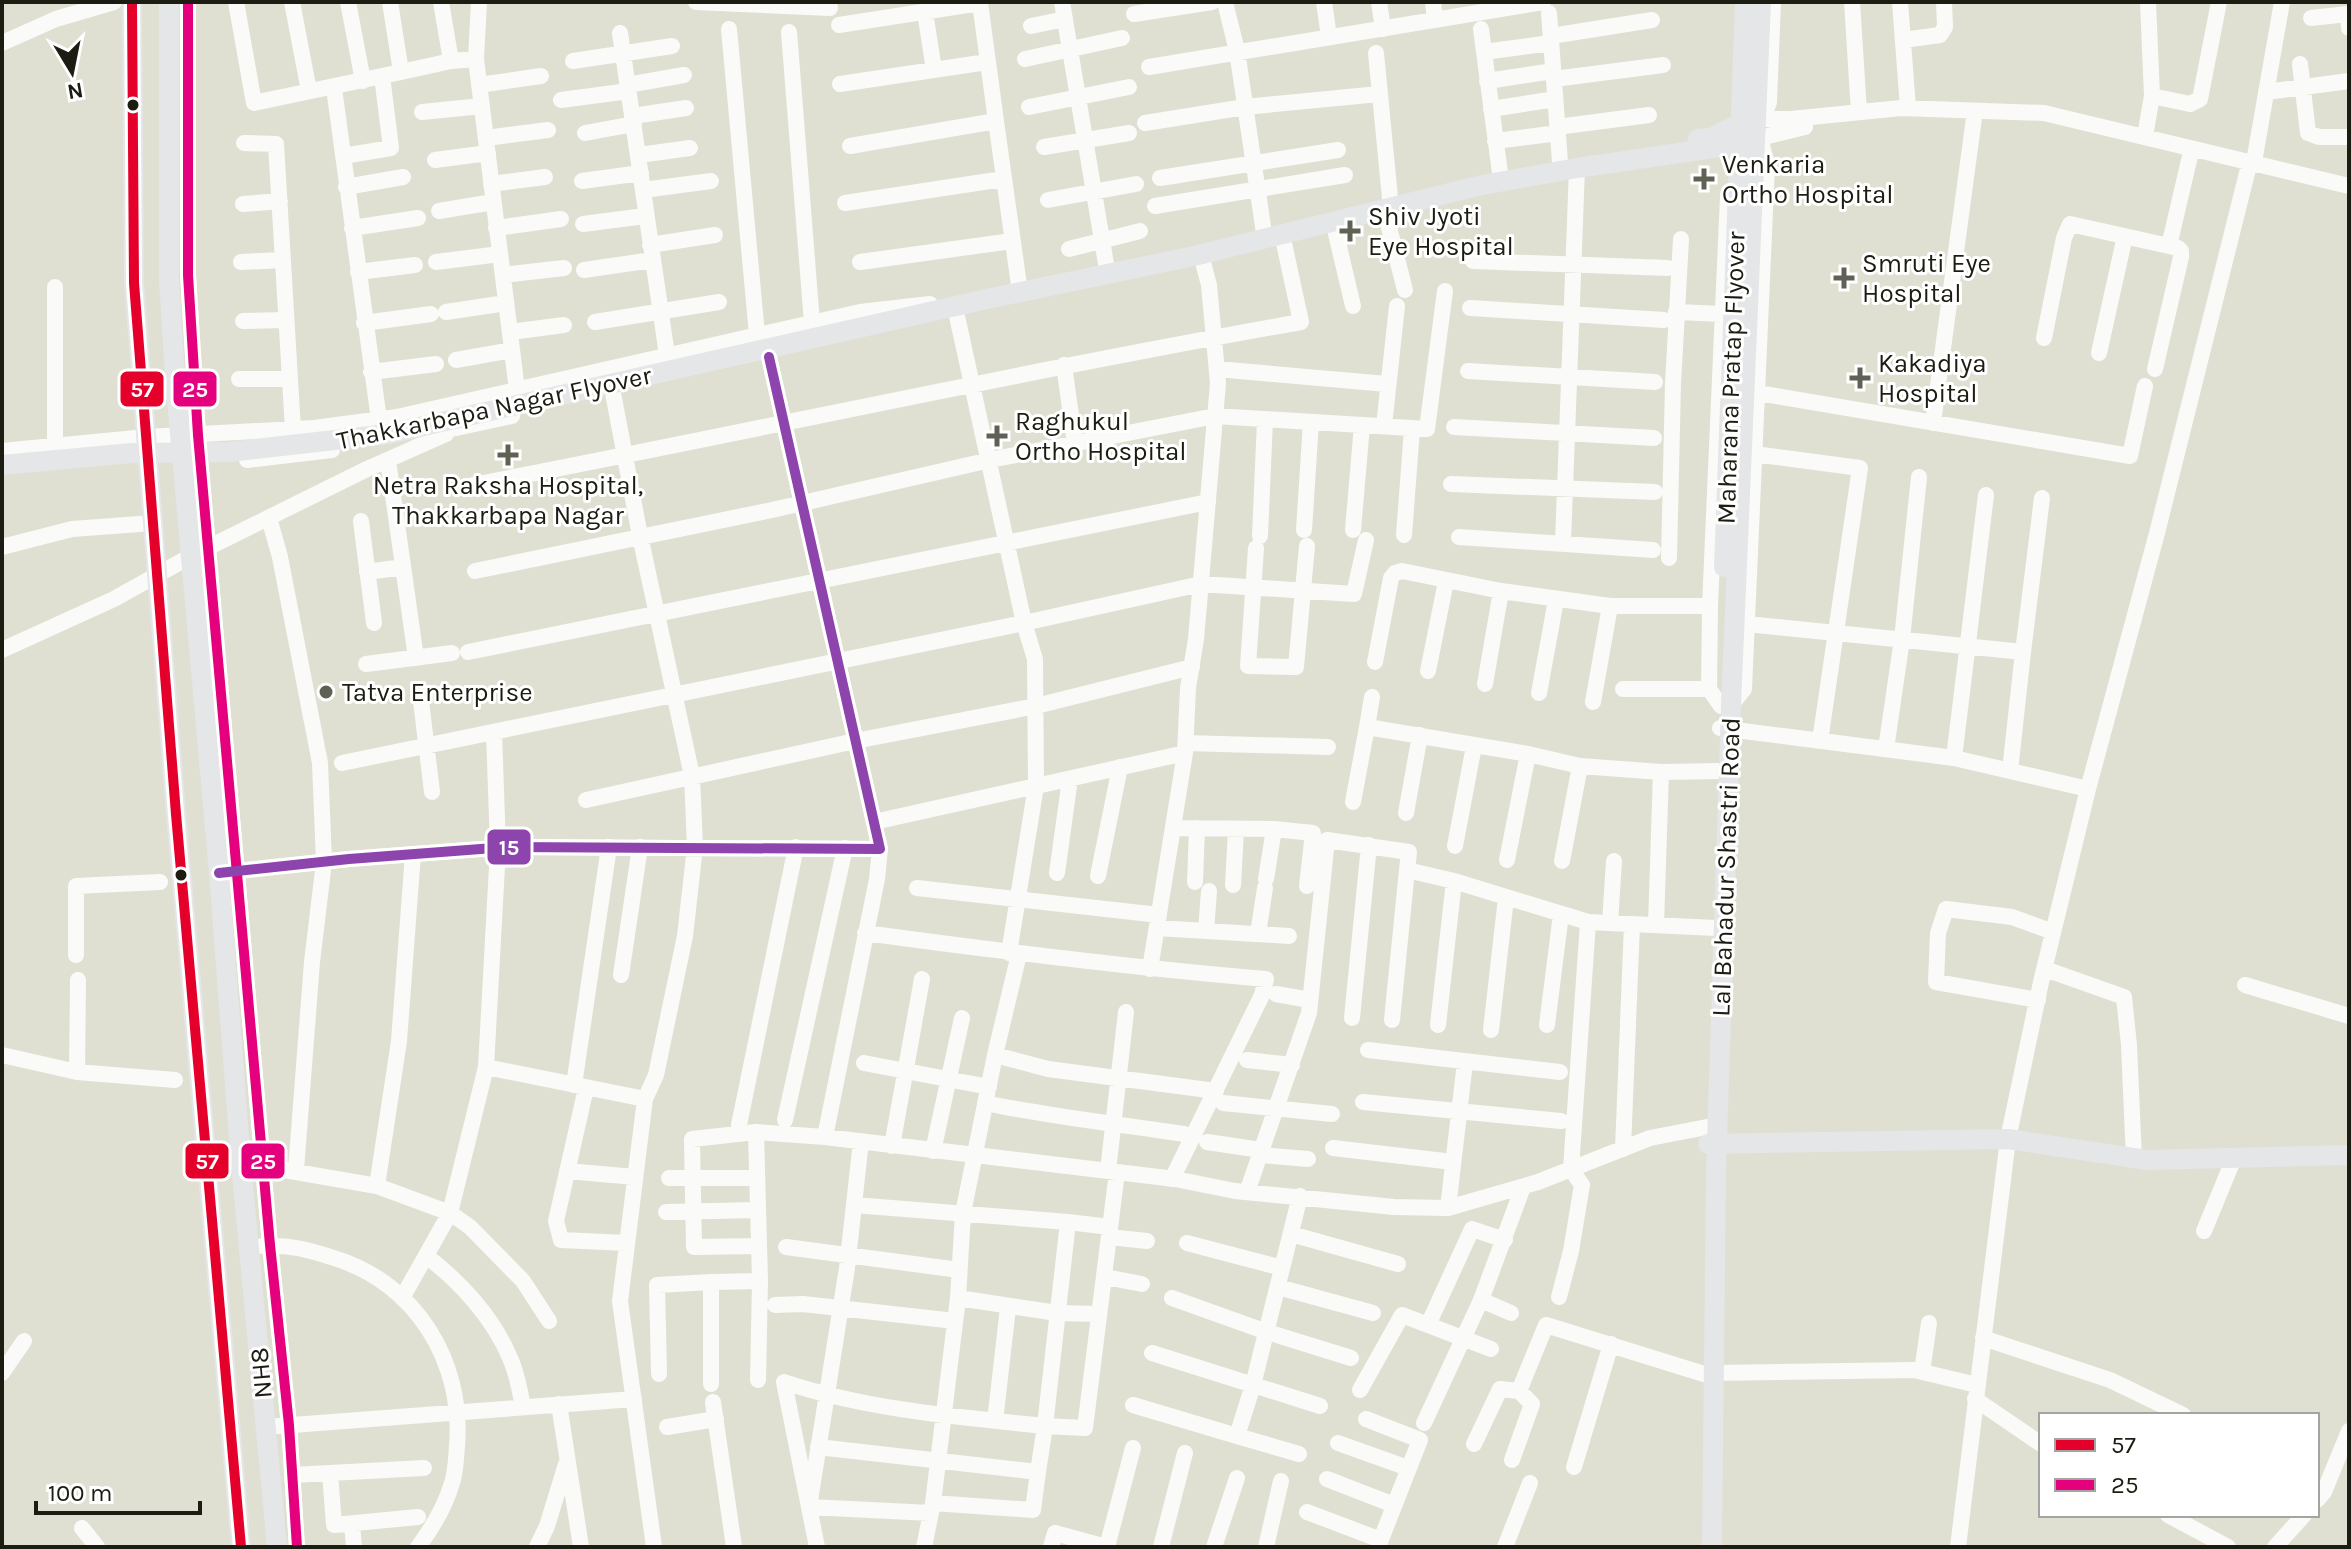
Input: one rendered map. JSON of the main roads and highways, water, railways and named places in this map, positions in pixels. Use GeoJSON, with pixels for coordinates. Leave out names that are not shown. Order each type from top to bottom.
{"type":"FeatureCollection","features":[{"type":"Feature","properties":{"kind":"main road","name":"NH8"},"geometry":{"type":"LineString","coordinates":[[132,2],[134,283],[241,1547]]}},
{"type":"Feature","properties":{"kind":"main road","name":"NH8"},"geometry":{"type":"LineString","coordinates":[[169,2],[169,281],[192,462],[228,872],[241,1164],[259,1246],[266,1427],[277,1547]]}},
{"type":"Feature","properties":{"kind":"main road","name":"Maharana Pratap Flyover"},"geometry":{"type":"LineString","coordinates":[[1727,671],[1726,462],[1745,2]]}},
{"type":"Feature","properties":{"kind":"main road","name":"Maharana Pratap Flyover"},"geometry":{"type":"LineString","coordinates":[[1720,700],[1727,671],[1761,2]]}},
{"type":"Feature","properties":{"kind":"main road"},"geometry":{"type":"LineString","coordinates":[[932,308],[955,307],[1333,221],[1387,203],[1739,129],[1752,114],[1764,133],[1753,148],[1739,129]]}},
{"type":"Feature","properties":{"kind":"main road"},"geometry":{"type":"LineString","coordinates":[[1273,234],[1500,173],[1568,165]]}},
{"type":"Feature","properties":{"kind":"main road"},"geometry":{"type":"LineString","coordinates":[[932,308],[1106,264],[1200,251]]}},
{"type":"Feature","properties":{"kind":"main road","name":"Thakkarbapa Nagar Flyover"},"geometry":{"type":"LineString","coordinates":[[2,458],[131,446],[228,444],[386,427],[932,308]]}},
{"type":"Feature","properties":{"kind":"main road","name":"Thakkarbapa Nagar Flyover"},"geometry":{"type":"LineString","coordinates":[[2,465],[132,453],[229,452],[388,434],[868,322]]}},
{"type":"Feature","properties":{"kind":"main road","name":"Lal Bahadur Shastri Road"},"geometry":{"type":"LineString","coordinates":[[1712,1547],[1709,1373],[1711,1138],[1725,728],[1720,700]]}},
{"type":"Feature","properties":{"kind":"main road"},"geometry":{"type":"LineString","coordinates":[[1725,728],[1720,771],[1711,1138],[2008,1139],[2134,1159],[2349,1155]]}},
{"type":"Feature","properties":{"kind":"main road"},"geometry":{"type":"LineString","coordinates":[[1702,1547],[1709,1373]]}},
{"type":"Feature","properties":{"kind":"place","name":"Venkaria Ortho Hospital"},"geometry":{"type":"Point","coordinates":[1704,179]}},
{"type":"Feature","properties":{"kind":"place","name":"Shiv Jyoti Eye Hospital"},"geometry":{"type":"Point","coordinates":[1350,231]}},
{"type":"Feature","properties":{"kind":"place","name":"Smruti Eye Hospital"},"geometry":{"type":"Point","coordinates":[1844,278]}},
{"type":"Feature","properties":{"kind":"place","name":"Kakadiya Hospital"},"geometry":{"type":"Point","coordinates":[1860,378]}},
{"type":"Feature","properties":{"kind":"place","name":"Raghukul Ortho Hospital"},"geometry":{"type":"Point","coordinates":[997,436]}},
{"type":"Feature","properties":{"kind":"place","name":"Netra Raksha Hospital, Thakkarbapa Nagar"},"geometry":{"type":"Point","coordinates":[508,455]}},
{"type":"Feature","properties":{"kind":"place","name":"Tatva Enterprise"},"geometry":{"type":"Point","coordinates":[326,692]}}]}
